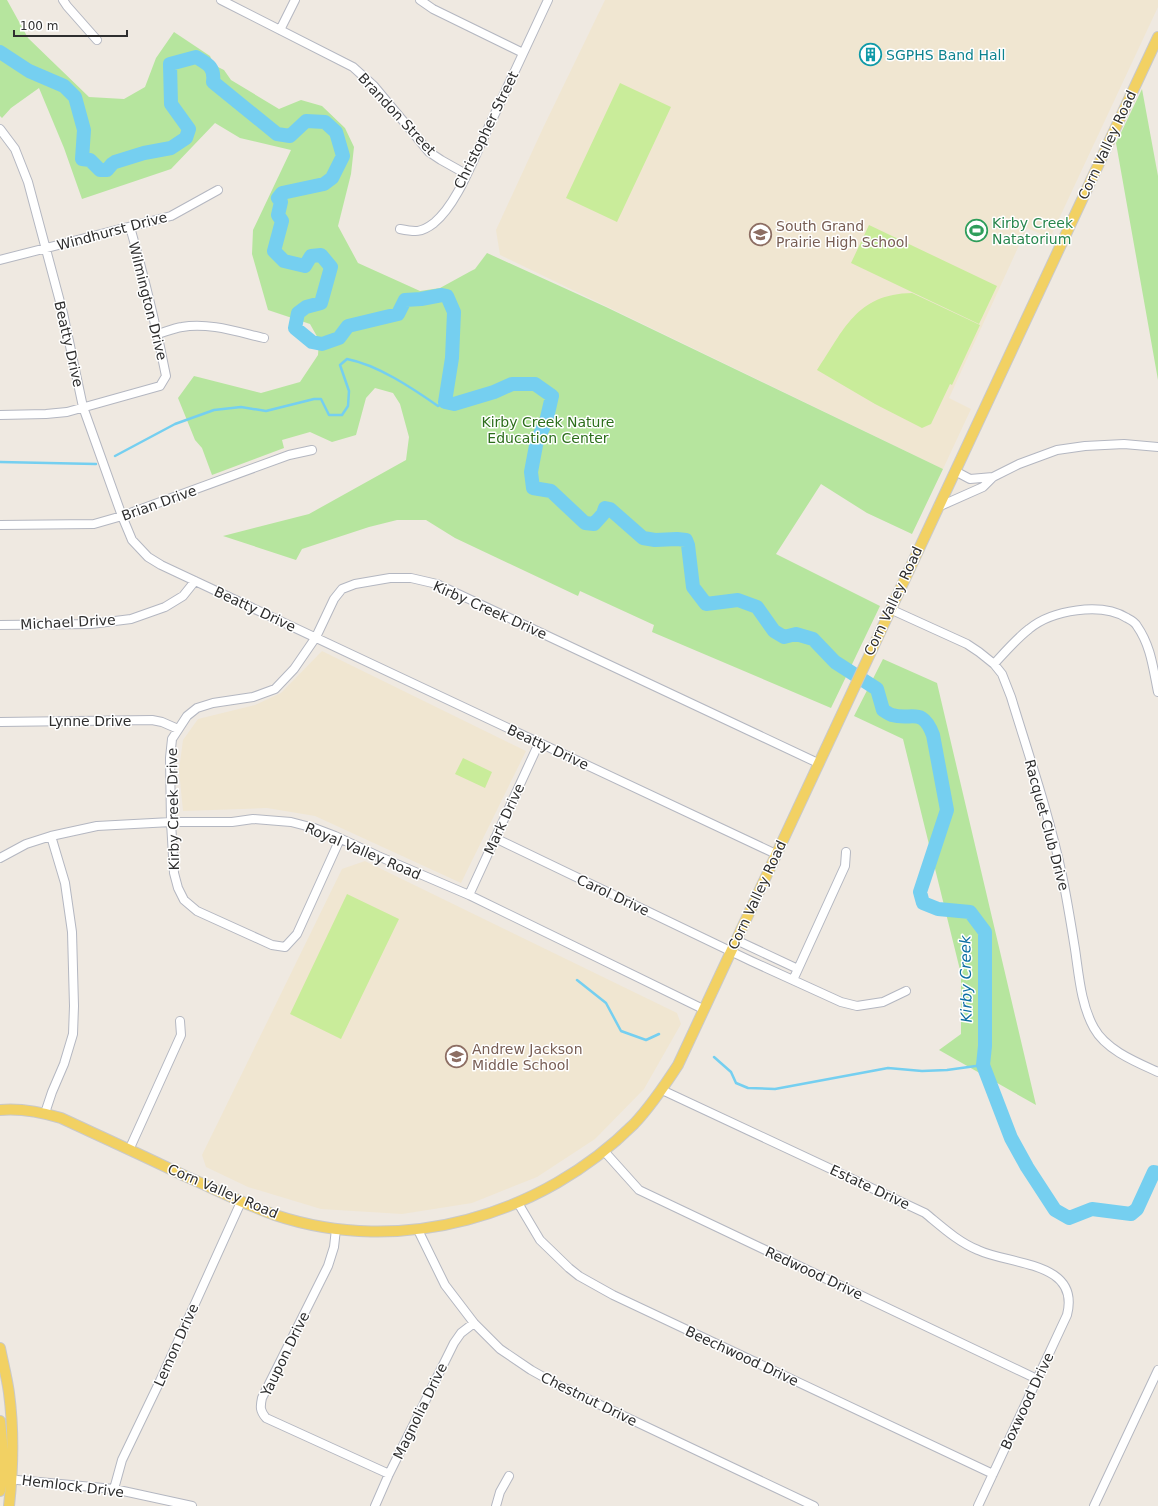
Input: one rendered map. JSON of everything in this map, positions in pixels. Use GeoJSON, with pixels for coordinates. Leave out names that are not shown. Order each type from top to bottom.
{"type":"FeatureCollection","features":[{"type":"Feature","properties":{"kind":"main road","name":"Corn Valley Road"},"geometry":{"type":"LineString","coordinates":[[0,1110],[12,1109],[45,1113],[61,1118],[241,1202],[276,1215],[336,1229],[372,1232],[418,1230],[476,1218],[518,1203],[567,1178],[604,1151],[635,1123],[662,1090],[678,1065],[954,471],[1158,37]]}},
{"type":"Feature","properties":{"kind":"main road"},"geometry":{"type":"LineString","coordinates":[[0,1348],[9,1393],[12,1443],[7,1479],[0,1491]]}},
{"type":"Feature","properties":{"kind":"main road"},"geometry":{"type":"LineString","coordinates":[[0,1421],[9,1506]]}},
{"type":"Feature","properties":{"kind":"street"},"geometry":{"type":"LineString","coordinates":[[63,0],[97,40]]}},
{"type":"Feature","properties":{"kind":"street","name":"Brandon Street"},"geometry":{"type":"LineString","coordinates":[[221,0],[352,67],[374,86],[429,152],[466,174]]}},
{"type":"Feature","properties":{"kind":"street"},"geometry":{"type":"LineString","coordinates":[[280,30],[295,0]]}},
{"type":"Feature","properties":{"kind":"street"},"geometry":{"type":"LineString","coordinates":[[420,0],[433,9],[523,53]]}},
{"type":"Feature","properties":{"kind":"street","name":"Christopher Street"},"geometry":{"type":"LineString","coordinates":[[400,229],[420,232],[433,224],[447,210],[466,174],[548,0]]}},
{"type":"Feature","properties":{"kind":"street","name":"Beatty Drive"},"geometry":{"type":"LineString","coordinates":[[0,128],[15,149],[28,182],[63,313],[84,408],[132,540],[148,557],[195,581],[776,854]]}},
{"type":"Feature","properties":{"kind":"street","name":"Windhurst Drive"},"geometry":{"type":"LineString","coordinates":[[0,260],[171,216],[218,190]]}},
{"type":"Feature","properties":{"kind":"street","name":"Wilmington Drive"},"geometry":{"type":"LineString","coordinates":[[84,408],[160,386],[166,376],[158,334],[130,227]]}},
{"type":"Feature","properties":{"kind":"street"},"geometry":{"type":"LineString","coordinates":[[158,334],[182,327],[197,326],[229,330],[264,338]]}},
{"type":"Feature","properties":{"kind":"street"},"geometry":{"type":"LineString","coordinates":[[0,415],[46,414],[68,412],[84,408]]}},
{"type":"Feature","properties":{"kind":"street"},"geometry":{"type":"LineString","coordinates":[[938,507],[983,487],[993,477],[1019,464],[1057,450],[1093,445],[1124,444],[1158,447]]}},
{"type":"Feature","properties":{"kind":"street","name":"Brian Drive"},"geometry":{"type":"LineString","coordinates":[[0,525],[94,524],[122,516],[289,455],[312,450]]}},
{"type":"Feature","properties":{"kind":"street"},"geometry":{"type":"LineString","coordinates":[[954,471],[970,478],[993,477]]}},
{"type":"Feature","properties":{"kind":"street","name":"Kirby Creek Drive"},"geometry":{"type":"LineString","coordinates":[[340,839],[297,934],[285,948],[272,946],[197,910],[184,900],[178,888],[174,873],[171,822],[170,758],[172,740],[187,716],[197,708],[212,703],[252,698],[274,689],[294,669],[316,637],[334,600],[342,589],[356,584],[390,578],[411,578],[430,582],[493,610],[818,763]]}},
{"type":"Feature","properties":{"kind":"street","name":"Michael Drive"},"geometry":{"type":"LineString","coordinates":[[0,625],[91,624],[130,618],[165,607],[183,596],[195,581]]}},
{"type":"Feature","properties":{"kind":"street","name":"Racquet Club Drive"},"geometry":{"type":"LineString","coordinates":[[890,609],[968,644],[994,664],[1002,674],[1011,697],[1054,841],[1062,877],[1085,1007],[1094,1028],[1101,1039],[1109,1046],[1158,1072]]}},
{"type":"Feature","properties":{"kind":"street"},"geometry":{"type":"LineString","coordinates":[[994,664],[1029,628],[1044,620],[1064,613],[1081,610],[1107,610],[1122,615],[1136,624],[1148,642],[1158,692]]}},
{"type":"Feature","properties":{"kind":"street","name":"Lynne Drive"},"geometry":{"type":"LineString","coordinates":[[0,722],[152,720],[162,722],[178,729]]}},
{"type":"Feature","properties":{"kind":"street","name":"Mark Drive"},"geometry":{"type":"LineString","coordinates":[[469,895],[539,742]]}},
{"type":"Feature","properties":{"kind":"street","name":"Royal Valley Road"},"geometry":{"type":"LineString","coordinates":[[0,858],[26,844],[51,836],[97,826],[171,822],[232,822],[253,819],[291,822],[314,828],[469,895],[703,1009]]}},
{"type":"Feature","properties":{"kind":"street"},"geometry":{"type":"LineString","coordinates":[[45,1113],[64,1064],[73,1034],[74,1006],[72,932],[65,883],[51,836]]}},
{"type":"Feature","properties":{"kind":"street","name":"Carol Drive"},"geometry":{"type":"LineString","coordinates":[[494,838],[841,1002],[857,1006],[883,1002],[906,991]]}},
{"type":"Feature","properties":{"kind":"street"},"geometry":{"type":"LineString","coordinates":[[793,980],[845,866],[846,852]]}},
{"type":"Feature","properties":{"kind":"street"},"geometry":{"type":"LineString","coordinates":[[736,940],[798,969]]}},
{"type":"Feature","properties":{"kind":"street"},"geometry":{"type":"LineString","coordinates":[[129,1150],[181,1035],[180,1021]]}},
{"type":"Feature","properties":{"kind":"street","name":"Estate Drive"},"geometry":{"type":"LineString","coordinates":[[662,1090],[925,1213],[949,1232],[976,1250],[986,1254],[1027,1263],[1052,1274],[1063,1282],[1069,1294]]}},
{"type":"Feature","properties":{"kind":"street","name":"Redwood Drive"},"geometry":{"type":"LineString","coordinates":[[604,1151],[639,1190],[1037,1379]]}},
{"type":"Feature","properties":{"kind":"street","name":"Lemon Drive"},"geometry":{"type":"LineString","coordinates":[[114,1489],[122,1460],[160,1381],[241,1202]]}},
{"type":"Feature","properties":{"kind":"street","name":"Beechwood Drive"},"geometry":{"type":"LineString","coordinates":[[518,1203],[540,1240],[569,1268],[592,1284],[993,1474]]}},
{"type":"Feature","properties":{"kind":"street","name":"Yaupon Drive"},"geometry":{"type":"LineString","coordinates":[[336,1229],[334,1247],[328,1266],[262,1398],[260,1406],[261,1413],[266,1418],[389,1474]]}},
{"type":"Feature","properties":{"kind":"street","name":"Chestnut Drive"},"geometry":{"type":"LineString","coordinates":[[418,1230],[445,1285],[474,1323],[500,1349],[531,1370],[556,1384],[814,1506]]}},
{"type":"Feature","properties":{"kind":"street","name":"Boxwood Drive"},"geometry":{"type":"LineString","coordinates":[[978,1506],[1067,1315],[1070,1305],[1069,1294]]}},
{"type":"Feature","properties":{"kind":"street","name":"Magnolia Drive"},"geometry":{"type":"LineString","coordinates":[[375,1506],[389,1474],[454,1343],[461,1333],[474,1323]]}},
{"type":"Feature","properties":{"kind":"street"},"geometry":{"type":"LineString","coordinates":[[1094,1506],[1158,1370]]}},
{"type":"Feature","properties":{"kind":"street"},"geometry":{"type":"LineString","coordinates":[[496,1506],[500,1492],[509,1476]]}},
{"type":"Feature","properties":{"kind":"street","name":"Hemlock Drive"},"geometry":{"type":"LineString","coordinates":[[7,1479],[114,1489],[192,1506]]}},
{"type":"Feature","properties":{"kind":"shaded area","name":"South Grand Prairie High School"},"geometry":{"type":"Polygon","coordinates":[[[605,0],[1158,0],[1158,7],[1050,238],[1027,228],[949,398],[971,409],[943,469],[500,255],[496,230],[543,128],[605,0]]]}},
{"type":"Feature","properties":{"kind":"shaded area"},"geometry":{"type":"Polygon","coordinates":[[[322,651],[526,751],[461,883],[315,816],[267,808],[183,811],[179,770],[183,740],[198,719],[255,705],[281,693],[322,651]]]}},
{"type":"Feature","properties":{"kind":"shaded area","name":"Andrew Jackson Middle School"},"geometry":{"type":"Polygon","coordinates":[[[365,861],[677,1013],[681,1024],[644,1089],[595,1139],[537,1177],[472,1203],[402,1214],[321,1209],[248,1187],[206,1167],[202,1155],[342,869],[365,861]]]}},
{"type":"Feature","properties":{"kind":"green space","name":"Kirby Creek Nature Education Center"},"geometry":{"type":"Polygon","coordinates":[[[0,0],[7,0],[28,38],[89,97],[124,99],[145,87],[156,58],[174,32],[210,56],[214,65],[224,70],[231,80],[279,109],[301,100],[322,106],[345,128],[354,147],[351,174],[338,226],[358,263],[420,291],[440,288],[475,269],[487,253],[606,307],[943,469],[912,534],[867,513],[821,484],[776,554],[880,606],[831,708],[652,632],[654,625],[580,591],[578,596],[455,538],[426,520],[397,520],[369,527],[302,549],[296,560],[223,536],[309,514],[406,460],[409,437],[400,404],[393,393],[375,388],[366,398],[356,435],[332,442],[310,432],[282,440],[284,448],[212,475],[202,448],[195,440],[178,398],[194,376],[261,393],[300,382],[318,355],[319,340],[310,324],[268,310],[252,254],[253,230],[291,150],[240,138],[215,123],[171,169],[82,199],[64,148],[39,88],[11,108],[2,118],[0,116],[0,0]]]}},
{"type":"Feature","properties":{"kind":"green space"},"geometry":{"type":"Polygon","coordinates":[[[620,83],[671,107],[617,222],[566,198],[620,83]]]}},
{"type":"Feature","properties":{"kind":"green space"},"geometry":{"type":"Polygon","coordinates":[[[1142,89],[1158,176],[1158,380],[1116,143],[1142,89]]]}},
{"type":"Feature","properties":{"kind":"green space"},"geometry":{"type":"Polygon","coordinates":[[[869,225],[997,286],[979,324],[851,263],[869,225]]]}},
{"type":"Feature","properties":{"kind":"green space"},"geometry":{"type":"Polygon","coordinates":[[[912,293],[980,325],[952,385],[950,384],[931,424],[922,428],[875,404],[817,370],[844,328],[864,307],[877,300],[893,295],[912,293]]]}},
{"type":"Feature","properties":{"kind":"green space"},"geometry":{"type":"Polygon","coordinates":[[[883,659],[937,683],[1036,1105],[939,1050],[961,1034],[961,974],[903,739],[854,716],[883,659]]]}},
{"type":"Feature","properties":{"kind":"green space"},"geometry":{"type":"Polygon","coordinates":[[[463,758],[492,772],[485,788],[455,774],[463,758]]]}},
{"type":"Feature","properties":{"kind":"green space"},"geometry":{"type":"Polygon","coordinates":[[[347,894],[399,919],[341,1039],[290,1014],[347,894]]]}},
{"type":"Feature","properties":{"kind":"waterway","name":"Kirby Creek"},"geometry":{"type":"LineString","coordinates":[[0,52],[29,71],[64,86],[75,97],[84,130],[82,159],[90,160],[100,170],[107,170],[115,162],[144,153],[171,148],[186,138],[189,129],[171,104],[170,64],[196,57],[210,66],[213,73],[213,82],[277,134],[290,136],[306,121],[325,122],[336,132],[343,156],[332,178],[324,184],[282,193],[278,198],[281,202],[278,215],[282,221],[274,251],[284,261],[305,266],[311,256],[321,255],[331,267],[321,303],[306,307],[298,313],[295,328],[312,342],[322,344],[339,338],[348,326],[398,314],[405,300],[442,295],[447,296],[454,312],[452,358],[445,402],[454,404],[494,392],[512,384],[535,384],[552,396],[546,422],[537,440],[531,472],[533,488],[551,491],[585,523],[594,524],[603,514],[605,508],[610,509],[643,538],[655,540],[686,540],[688,545],[693,587],[706,604],[738,600],[757,607],[774,631],[784,637],[796,634],[813,639],[835,662],[877,689],[883,710],[892,715],[916,716],[925,720],[933,735],[947,810],[920,892],[923,903],[938,909],[970,912],[985,932],[985,1046],[983,1065],[1011,1138],[1027,1167],[1055,1210],[1069,1218],[1092,1209],[1131,1214],[1137,1209],[1154,1172],[1158,1173]]}},
{"type":"Feature","properties":{"kind":"waterway"},"geometry":{"type":"LineString","coordinates":[[115,456],[175,424],[214,410],[241,407],[266,411],[314,399],[321,399],[329,415],[342,415],[348,406],[349,391],[340,365],[347,359],[371,366],[383,372],[438,406],[445,402]]}},
{"type":"Feature","properties":{"kind":"waterway"},"geometry":{"type":"LineString","coordinates":[[0,462],[96,464]]}},
{"type":"Feature","properties":{"kind":"waterway"},"geometry":{"type":"LineString","coordinates":[[577,980],[606,1003],[621,1031],[646,1040],[659,1034]]}},
{"type":"Feature","properties":{"kind":"waterway"},"geometry":{"type":"LineString","coordinates":[[714,1057],[731,1072],[736,1083],[748,1088],[775,1089],[888,1068],[922,1071],[947,1070],[983,1065]]}},
{"type":"Feature","properties":{"kind":"place","name":"SGPHS Band Hall"},"geometry":{"type":"Point","coordinates":[870,55]}},
{"type":"Feature","properties":{"kind":"place","name":"Kirby Creek Natatorium"},"geometry":{"type":"Point","coordinates":[977,231]}},
{"type":"Feature","properties":{"kind":"place","name":"South Grand Prairie High School"},"geometry":{"type":"Point","coordinates":[761,234]}},
{"type":"Feature","properties":{"kind":"place","name":"Andrew Jackson Middle School"},"geometry":{"type":"Point","coordinates":[456,1057]}}]}
